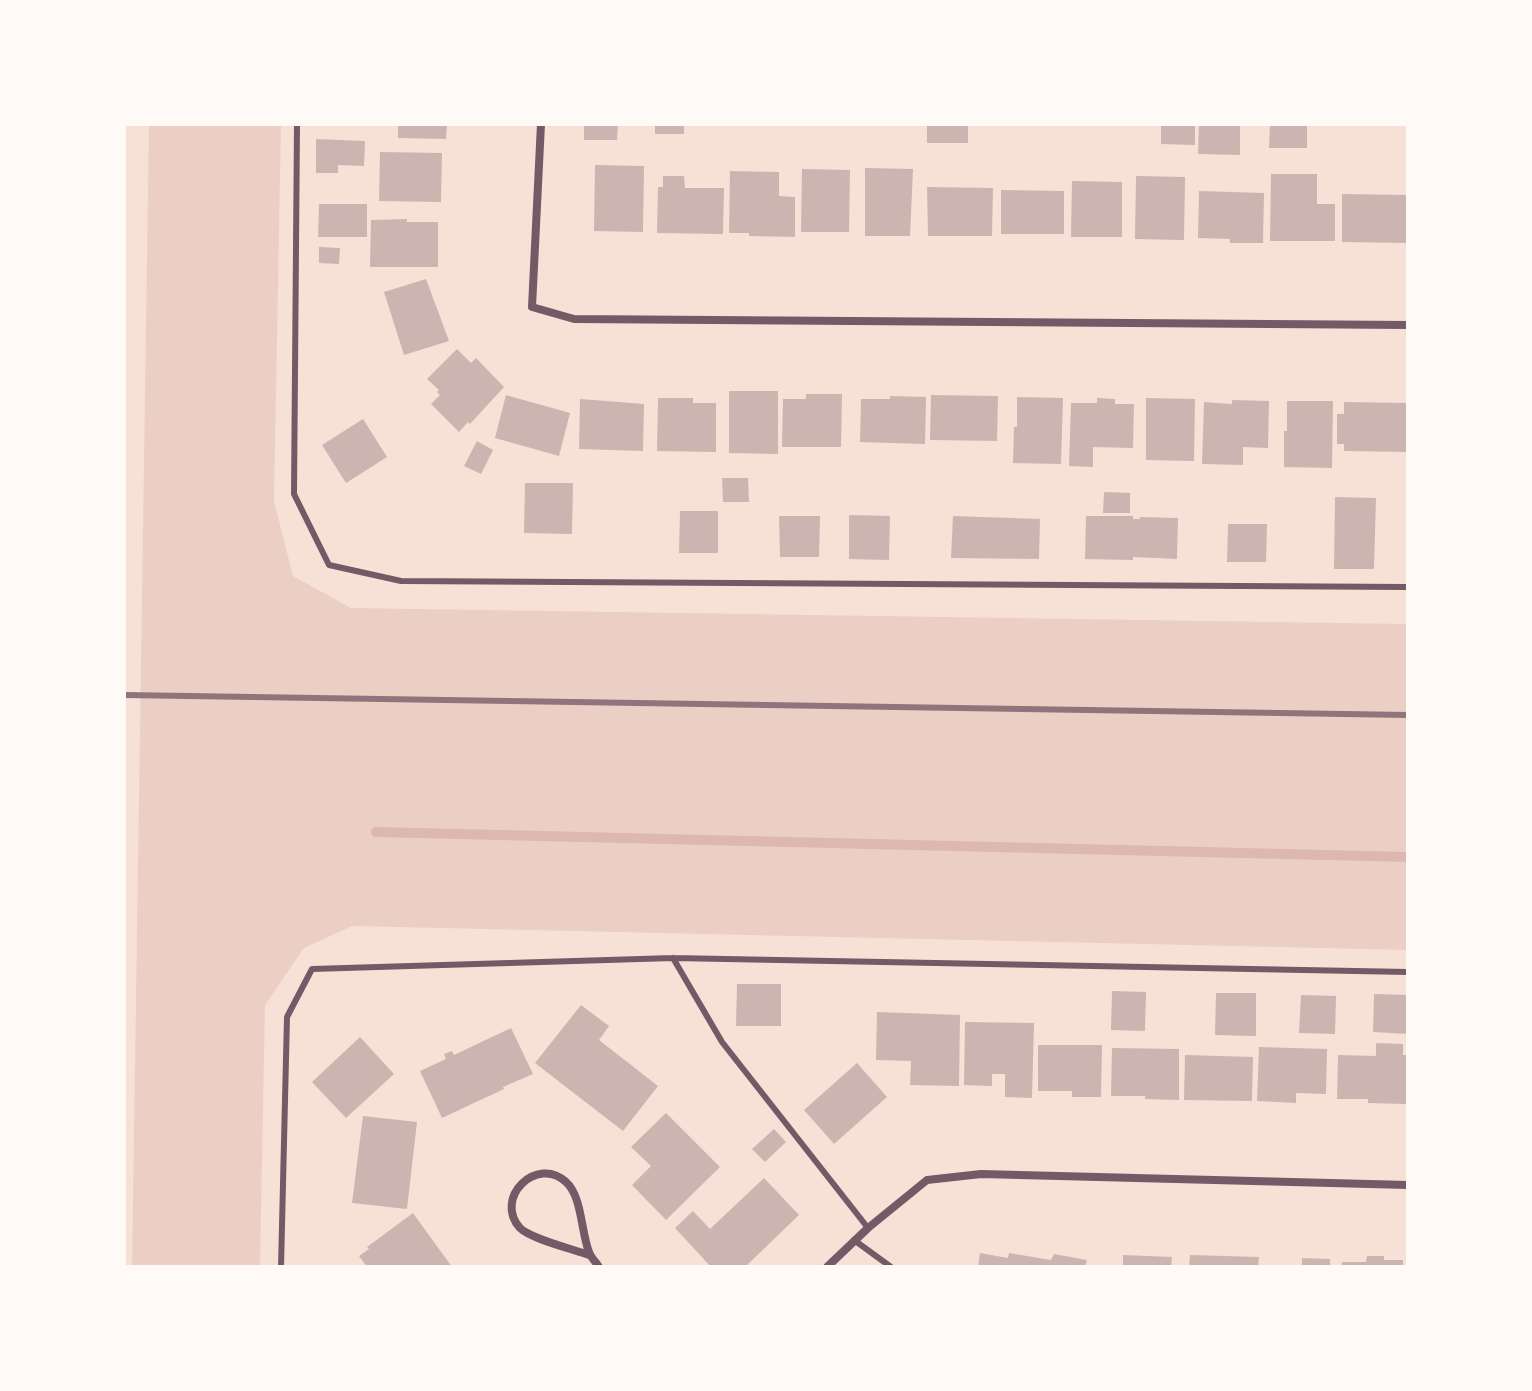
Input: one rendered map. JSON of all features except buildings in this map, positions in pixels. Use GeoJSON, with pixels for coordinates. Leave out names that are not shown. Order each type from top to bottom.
{"type":"FeatureCollection","features":[{"type":"Feature","properties":{"kind":"street"},"geometry":{"type":"LineString","coordinates":[[541,124],[532,307],[574,319],[1408,325]]}},
{"type":"Feature","properties":{"kind":"street"},"geometry":{"type":"LineString","coordinates":[[589,1255],[529,1234],[519,1227],[512,1203],[515,1191],[523,1181],[534,1174],[547,1173],[569,1184],[575,1196],[589,1255],[599,1267]]}},
{"type":"Feature","properties":{"kind":"street"},"geometry":{"type":"LineString","coordinates":[[827,1267],[854,1240],[927,1180],[981,1174],[1408,1185]]}},
{"type":"Feature","properties":{"kind":"lane"},"geometry":{"type":"LineString","coordinates":[[297,124],[294,494],[329,565],[401,581],[1408,587]]}},
{"type":"Feature","properties":{"kind":"lane"},"geometry":{"type":"LineString","coordinates":[[281,1267],[287,1017],[312,969],[673,958],[1408,972]]}},
{"type":"Feature","properties":{"kind":"lane"},"geometry":{"type":"LineString","coordinates":[[673,958],[722,1042],[868,1228]]}},
{"type":"Feature","properties":{"kind":"lane"},"geometry":{"type":"LineString","coordinates":[[854,1240],[891,1267]]}},
{"type":"Feature","properties":{"kind":"shaded area"},"geometry":{"type":"Polygon","coordinates":[[[149,124],[281,124],[274,501],[293,576],[351,608],[1408,624],[1408,950],[352,926],[304,948],[265,1005],[260,1267],[132,1267],[149,124]]]}},
{"type":"Feature","properties":{"kind":"waterway"},"geometry":{"type":"LineString","coordinates":[[376,832],[1408,857]]}},
{"type":"Feature","properties":{"kind":"railway"},"geometry":{"type":"LineString","coordinates":[[124,695],[1408,715]]}}]}
